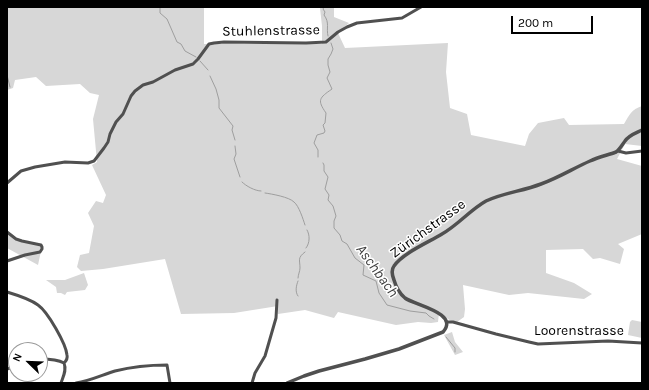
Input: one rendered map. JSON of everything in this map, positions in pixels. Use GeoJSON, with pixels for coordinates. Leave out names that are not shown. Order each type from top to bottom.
{"type":"FeatureCollection","features":[{"type":"Feature","properties":{"kind":"street","name":"Stuhlenstrasse"},"geometry":{"type":"LineString","coordinates":[[7,183],[21,172],[36,167],[65,162],[88,163],[94,161],[108,142],[116,122],[123,114],[131,96],[135,91],[143,85],[153,82],[175,70],[193,64],[209,44],[224,42],[326,42],[338,32],[357,23],[402,18],[421,7]]}},
{"type":"Feature","properties":{"kind":"street"},"geometry":{"type":"LineString","coordinates":[[642,130],[629,136],[618,151],[626,153],[642,151]]}},
{"type":"Feature","properties":{"kind":"street","name":"Zürichstrasse"},"geometry":{"type":"LineString","coordinates":[[447,322],[444,317],[429,308],[406,299],[400,294],[396,288],[392,272],[398,262],[416,248],[451,229],[484,202],[496,197],[543,184],[592,160],[618,151]]}},
{"type":"Feature","properties":{"kind":"street"},"geometry":{"type":"LineString","coordinates":[[7,232],[16,239],[41,245],[42,249],[40,252],[7,261]]}},
{"type":"Feature","properties":{"kind":"street"},"geometry":{"type":"LineString","coordinates":[[7,292],[37,304],[50,317],[66,351],[67,358],[64,363],[65,368],[61,383]]}},
{"type":"Feature","properties":{"kind":"street"},"geometry":{"type":"LineString","coordinates":[[252,383],[255,373],[265,356],[274,326],[276,318],[276,300]]}},
{"type":"Feature","properties":{"kind":"street"},"geometry":{"type":"LineString","coordinates":[[287,383],[319,370],[399,349],[439,334],[445,329],[447,322]]}},
{"type":"Feature","properties":{"kind":"street","name":"Loorenstrasse"},"geometry":{"type":"LineString","coordinates":[[447,322],[453,322],[538,344],[608,341],[642,344]]}},
{"type":"Feature","properties":{"kind":"street"},"geometry":{"type":"LineString","coordinates":[[48,360],[56,360],[64,363]]}},
{"type":"Feature","properties":{"kind":"street"},"geometry":{"type":"LineString","coordinates":[[76,383],[86,382],[126,369],[167,365],[170,383]]}},
{"type":"Feature","properties":{"kind":"shaded area"},"geometry":{"type":"Polygon","coordinates":[[[7,7],[205,7],[204,44],[322,44],[320,7],[334,7],[334,17],[349,23],[338,33],[345,48],[448,43],[446,72],[450,108],[467,114],[471,135],[525,146],[529,134],[538,123],[564,118],[569,125],[624,124],[633,111],[642,106],[642,146],[625,144],[617,159],[642,166],[642,234],[618,244],[624,249],[620,264],[600,258],[593,259],[583,249],[546,250],[546,273],[574,283],[592,294],[584,299],[528,293],[509,295],[463,285],[465,309],[464,317],[457,322],[451,321],[439,313],[438,322],[418,322],[396,325],[338,312],[334,318],[305,310],[278,314],[278,306],[234,313],[181,314],[165,259],[81,271],[77,267],[80,255],[89,253],[94,226],[88,213],[96,201],[103,203],[106,195],[92,165],[97,162],[93,119],[99,95],[90,93],[80,84],[46,86],[36,77],[15,80],[13,88],[7,90],[7,7]]]}},
{"type":"Feature","properties":{"kind":"shaded area"},"geometry":{"type":"Polygon","coordinates":[[[7,232],[16,239],[41,245],[38,265],[7,248],[7,232]]]}},
{"type":"Feature","properties":{"kind":"shaded area"},"geometry":{"type":"Polygon","coordinates":[[[84,273],[88,285],[85,290],[67,292],[65,295],[57,293],[56,287],[46,280],[65,280],[84,273]]]}},
{"type":"Feature","properties":{"kind":"shaded area"},"geometry":{"type":"Polygon","coordinates":[[[632,320],[642,322],[642,338],[628,335],[630,322],[632,320]]]}},
{"type":"Feature","properties":{"kind":"shaded area"},"geometry":{"type":"Polygon","coordinates":[[[452,332],[455,342],[463,352],[455,355],[444,335],[452,332]]]}},
{"type":"Feature","properties":{"kind":"waterway"},"geometry":{"type":"LineString","coordinates":[[160,7],[160,13],[167,19],[177,42],[181,44],[185,51],[196,57]]}},
{"type":"Feature","properties":{"kind":"waterway","name":"Aschbach"},"geometry":{"type":"LineString","coordinates":[[324,7],[323,9],[325,12],[324,15],[327,23],[328,36]]}},
{"type":"Feature","properties":{"kind":"waterway","name":"Aschbach"},"geometry":{"type":"LineString","coordinates":[[318,157],[318,150],[314,143],[317,135],[324,133],[325,131],[323,125],[325,123],[326,113],[321,105],[321,100],[322,97],[332,89],[327,78],[330,72],[328,59],[333,49],[331,43]]}},
{"type":"Feature","properties":{"kind":"waterway"},"geometry":{"type":"LineString","coordinates":[[200,61],[208,70]]}},
{"type":"Feature","properties":{"kind":"waterway"},"geometry":{"type":"LineString","coordinates":[[7,75],[10,87]]}},
{"type":"Feature","properties":{"kind":"waterway"},"geometry":{"type":"LineString","coordinates":[[210,76],[216,89],[219,100],[219,108],[233,126],[232,130],[235,140]]}},
{"type":"Feature","properties":{"kind":"waterway"},"geometry":{"type":"LineString","coordinates":[[235,146],[236,154],[234,159],[240,177]]}},
{"type":"Feature","properties":{"kind":"waterway","name":"Aschbach"},"geometry":{"type":"LineString","coordinates":[[323,163],[324,171],[328,177],[325,189],[329,195],[328,200],[333,206],[336,216],[334,228],[340,235],[342,241],[347,244],[355,258],[364,265],[363,275],[376,281],[379,293],[387,305],[410,311],[426,313],[434,319]]}},
{"type":"Feature","properties":{"kind":"waterway"},"geometry":{"type":"LineString","coordinates":[[242,182],[251,188],[261,191]]}},
{"type":"Feature","properties":{"kind":"waterway"},"geometry":{"type":"LineString","coordinates":[[265,193],[292,200],[299,209],[305,225]]}},
{"type":"Feature","properties":{"kind":"waterway"},"geometry":{"type":"LineString","coordinates":[[306,248],[309,239],[307,230]]}},
{"type":"Feature","properties":{"kind":"waterway"},"geometry":{"type":"LineString","coordinates":[[298,278],[300,269],[299,261],[302,254],[305,252]]}},
{"type":"Feature","properties":{"kind":"waterway"},"geometry":{"type":"LineString","coordinates":[[298,281],[296,289],[298,296]]}},
{"type":"Feature","properties":{"kind":"waterway","name":"Aschbach"},"geometry":{"type":"LineString","coordinates":[[446,337],[455,348],[455,352]]}}]}
